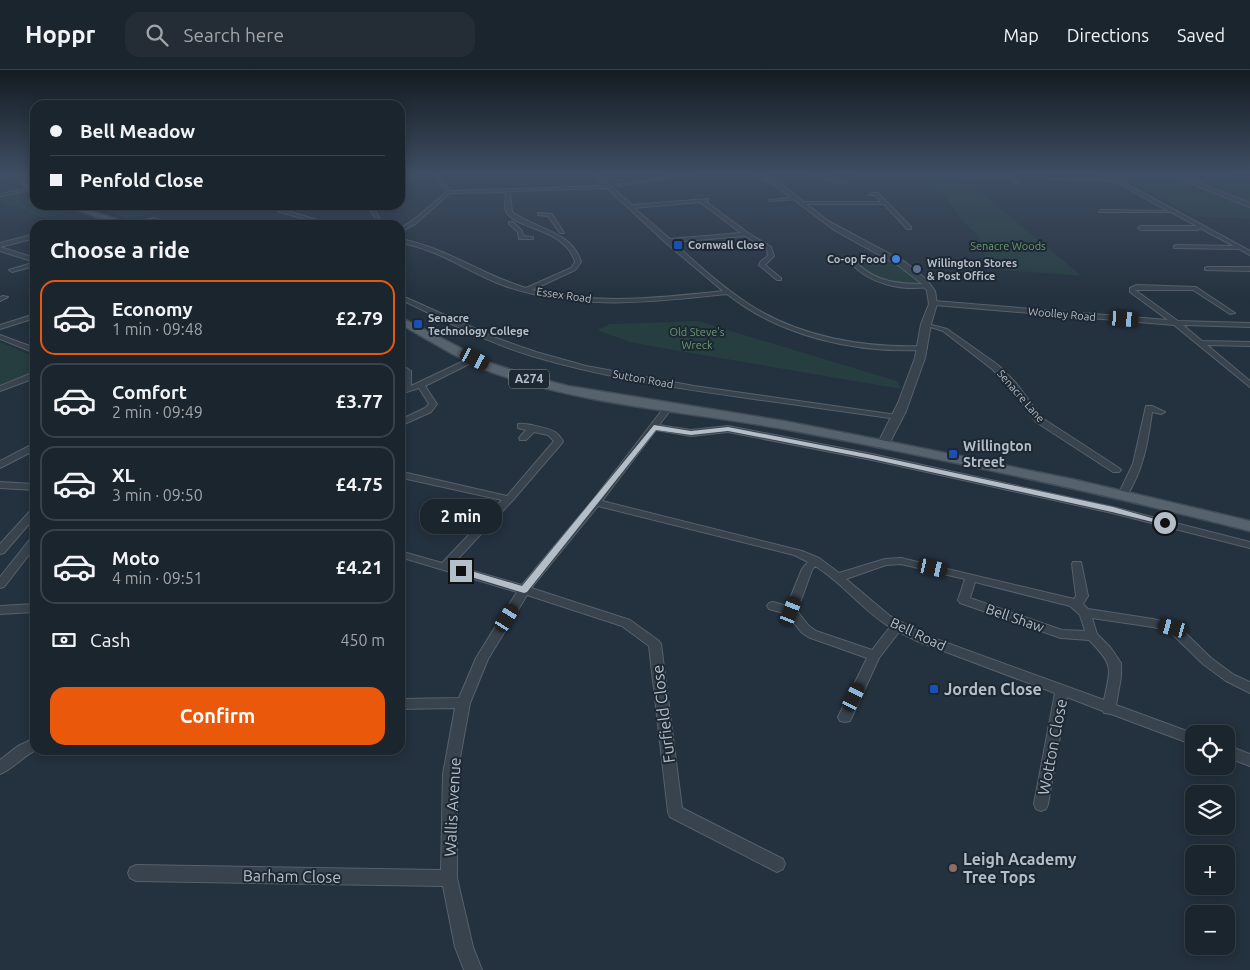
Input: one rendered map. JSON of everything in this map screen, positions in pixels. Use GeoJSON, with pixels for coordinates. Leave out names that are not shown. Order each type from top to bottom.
{"type":"FeatureCollection","features":[{"type":"Feature","properties":{"kind":"main road"},"geometry":{"type":"LineString","coordinates":[[99,216],[111,220]]}},
{"type":"Feature","properties":{"kind":"main road","name":"Sutton Road"},"geometry":{"type":"LineString","coordinates":[[405,323],[497,370],[545,384],[669,407],[759,420],[883,444]]}},
{"type":"Feature","properties":{"kind":"main road","name":"A274"},"geometry":{"type":"LineString","coordinates":[[883,444],[1123,495],[1250,526]]}},
{"type":"Feature","properties":{"kind":"street"},"geometry":{"type":"LineString","coordinates":[[300,216],[314,220]]}},
{"type":"Feature","properties":{"kind":"street"},"geometry":{"type":"LineString","coordinates":[[405,232],[421,216]]}},
{"type":"Feature","properties":{"kind":"street"},"geometry":{"type":"LineString","coordinates":[[516,216],[565,242],[578,258],[578,262],[573,269],[527,290]]}},
{"type":"Feature","properties":{"kind":"street"},"geometry":{"type":"LineString","coordinates":[[550,216],[560,231]]}},
{"type":"Feature","properties":{"kind":"street"},"geometry":{"type":"LineString","coordinates":[[640,216],[667,241],[754,310],[816,334],[874,348],[923,348]]}},
{"type":"Feature","properties":{"kind":"street"},"geometry":{"type":"LineString","coordinates":[[722,216],[769,248],[770,256],[763,262],[762,266],[779,277]]}},
{"type":"Feature","properties":{"kind":"street"},"geometry":{"type":"LineString","coordinates":[[815,216],[822,222],[907,268],[932,292],[934,303],[926,324],[923,348],[897,417],[887,432],[883,444]]}},
{"type":"Feature","properties":{"kind":"street"},"geometry":{"type":"LineString","coordinates":[[897,216],[909,228]]}},
{"type":"Feature","properties":{"kind":"street"},"geometry":{"type":"LineString","coordinates":[[1180,216],[1250,253]]}},
{"type":"Feature","properties":{"kind":"street"},"geometry":{"type":"LineString","coordinates":[[97,220],[105,218]]}},
{"type":"Feature","properties":{"kind":"street"},"geometry":{"type":"LineString","coordinates":[[520,232],[556,223]]}},
{"type":"Feature","properties":{"kind":"street"},"geometry":{"type":"LineString","coordinates":[[513,224],[520,232],[521,238],[531,238]]}},
{"type":"Feature","properties":{"kind":"street"},"geometry":{"type":"LineString","coordinates":[[1141,228],[1202,228]]}},
{"type":"Feature","properties":{"kind":"street"},"geometry":{"type":"LineString","coordinates":[[1148,228],[1163,236]]}},
{"type":"Feature","properties":{"kind":"street"},"geometry":{"type":"LineString","coordinates":[[667,241],[746,234]]}},
{"type":"Feature","properties":{"kind":"street"},"geometry":{"type":"LineString","coordinates":[[0,245],[30,237]]}},
{"type":"Feature","properties":{"kind":"street","name":"Essex Road"},"geometry":{"type":"LineString","coordinates":[[405,238],[480,273],[527,290],[564,296],[621,300],[659,300],[729,292]]}},
{"type":"Feature","properties":{"kind":"street"},"geometry":{"type":"LineString","coordinates":[[1176,247],[1241,248]]}},
{"type":"Feature","properties":{"kind":"street"},"geometry":{"type":"LineString","coordinates":[[0,249],[30,260]]}},
{"type":"Feature","properties":{"kind":"street"},"geometry":{"type":"LineString","coordinates":[[889,258],[853,262],[880,281],[903,286],[927,286]]}},
{"type":"Feature","properties":{"kind":"street"},"geometry":{"type":"LineString","coordinates":[[12,270],[30,264]]}},
{"type":"Feature","properties":{"kind":"street"},"geometry":{"type":"LineString","coordinates":[[1207,269],[1250,269]]}},
{"type":"Feature","properties":{"kind":"street"},"geometry":{"type":"LineString","coordinates":[[1232,313],[1194,288],[1138,287],[1132,289],[1132,291],[1176,323],[1250,385]]}},
{"type":"Feature","properties":{"kind":"street","name":"Sutton Road"},"geometry":{"type":"LineString","coordinates":[[405,298],[482,336],[547,358],[600,371],[661,383],[897,417]]}},
{"type":"Feature","properties":{"kind":"street","name":"Woolley Road"},"geometry":{"type":"LineString","coordinates":[[934,303],[1176,323],[1250,325]]}},
{"type":"Feature","properties":{"kind":"street"},"geometry":{"type":"LineString","coordinates":[[0,327],[30,318]]}},
{"type":"Feature","properties":{"kind":"street","name":"Senacre Lane"},"geometry":{"type":"LineString","coordinates":[[926,324],[945,330],[995,367],[1013,385],[1039,420],[1116,470]]}},
{"type":"Feature","properties":{"kind":"street"},"geometry":{"type":"LineString","coordinates":[[0,337],[30,349]]}},
{"type":"Feature","properties":{"kind":"street"},"geometry":{"type":"LineString","coordinates":[[1200,343],[1250,344]]}},
{"type":"Feature","properties":{"kind":"street"},"geometry":{"type":"LineString","coordinates":[[405,391],[475,359]]}},
{"type":"Feature","properties":{"kind":"street"},"geometry":{"type":"LineString","coordinates":[[405,370],[407,371],[405,384]]}},
{"type":"Feature","properties":{"kind":"street"},"geometry":{"type":"LineString","coordinates":[[0,389],[30,377]]}},
{"type":"Feature","properties":{"kind":"street"},"geometry":{"type":"LineString","coordinates":[[1241,378],[1250,378]]}},
{"type":"Feature","properties":{"kind":"street"},"geometry":{"type":"LineString","coordinates":[[405,421],[428,410],[433,404],[421,385]]}},
{"type":"Feature","properties":{"kind":"street","name":"Wallis Avenue"},"geometry":{"type":"LineString","coordinates":[[473,970],[464,947],[449,878],[450,774],[463,703],[482,658],[524,590],[596,502],[669,407]]}},
{"type":"Feature","properties":{"kind":"street"},"geometry":{"type":"LineString","coordinates":[[1123,495],[1132,481],[1140,461],[1150,408],[1161,412]]}},
{"type":"Feature","properties":{"kind":"street"},"geometry":{"type":"LineString","coordinates":[[445,566],[508,499],[559,440],[551,432],[521,426]]}},
{"type":"Feature","properties":{"kind":"street"},"geometry":{"type":"LineString","coordinates":[[654,427],[691,433],[728,429],[872,457],[1113,510],[1250,545]]}},
{"type":"Feature","properties":{"kind":"street"},"geometry":{"type":"LineString","coordinates":[[523,438],[533,428]]}},
{"type":"Feature","properties":{"kind":"street"},"geometry":{"type":"LineString","coordinates":[[0,465],[30,449]]}},
{"type":"Feature","properties":{"kind":"street"},"geometry":{"type":"LineString","coordinates":[[407,476],[508,499]]}},
{"type":"Feature","properties":{"kind":"street"},"geometry":{"type":"LineString","coordinates":[[0,485],[30,487]]}},
{"type":"Feature","properties":{"kind":"street","name":"Bell Road"},"geometry":{"type":"LineString","coordinates":[[596,502],[798,553],[814,560],[839,577],[879,614],[921,638],[1185,737]]}},
{"type":"Feature","properties":{"kind":"street"},"geometry":{"type":"LineString","coordinates":[[1,549],[30,517]]}},
{"type":"Feature","properties":{"kind":"street"},"geometry":{"type":"LineString","coordinates":[[0,584],[30,546]]}},
{"type":"Feature","properties":{"kind":"street"},"geometry":{"type":"LineString","coordinates":[[405,555],[524,590]]}},
{"type":"Feature","properties":{"kind":"street"},"geometry":{"type":"LineString","coordinates":[[791,611],[807,570],[814,560]]}},
{"type":"Feature","properties":{"kind":"street","name":"Bell Shaw"},"geometry":{"type":"LineString","coordinates":[[839,577],[885,562],[901,561],[970,576],[1074,604],[1085,613]]}},
{"type":"Feature","properties":{"kind":"street"},"geometry":{"type":"LineString","coordinates":[[1074,604],[1080,601],[1082,596],[1077,564]]}},
{"type":"Feature","properties":{"kind":"street","name":"Bell Shaw"},"geometry":{"type":"LineString","coordinates":[[970,576],[964,600],[1061,634],[1092,636]]}},
{"type":"Feature","properties":{"kind":"street","name":"Furfield Close"},"geometry":{"type":"LineString","coordinates":[[524,590],[626,623],[655,644],[675,812],[777,864]]}},
{"type":"Feature","properties":{"kind":"street"},"geometry":{"type":"LineString","coordinates":[[773,606],[791,611],[805,630],[812,634],[874,656]]}},
{"type":"Feature","properties":{"kind":"street"},"geometry":{"type":"LineString","coordinates":[[0,610],[30,608]]}},
{"type":"Feature","properties":{"kind":"street"},"geometry":{"type":"LineString","coordinates":[[1109,709],[1116,663],[1092,636],[1085,613],[1153,623],[1173,628],[1207,661],[1230,678],[1250,688]]}},
{"type":"Feature","properties":{"kind":"street"},"geometry":{"type":"LineString","coordinates":[[845,717],[874,656],[897,626]]}},
{"type":"Feature","properties":{"kind":"street","name":"Wotton Close"},"geometry":{"type":"LineString","coordinates":[[1041,804],[1062,691]]}},
{"type":"Feature","properties":{"kind":"street"},"geometry":{"type":"LineString","coordinates":[[405,704],[463,703]]}},
{"type":"Feature","properties":{"kind":"street"},"geometry":{"type":"LineString","coordinates":[[0,768],[30,746]]}},
{"type":"Feature","properties":{"kind":"street"},"geometry":{"type":"LineString","coordinates":[[1235,754],[1250,760]]}},
{"type":"Feature","properties":{"kind":"street","name":"Barham Close"},"geometry":{"type":"LineString","coordinates":[[136,873],[449,878]]}},
{"type":"Feature","properties":{"kind":"green space"},"geometry":{"type":"Polygon","coordinates":[[[121,216],[141,216],[129,219],[121,216]]]}},
{"type":"Feature","properties":{"kind":"green space","name":"Senacre Woods"},"geometry":{"type":"Polygon","coordinates":[[[959,216],[1009,216],[1082,276],[990,269],[976,233],[965,224],[959,216]]]}},
{"type":"Feature","properties":{"kind":"green space"},"geometry":{"type":"Polygon","coordinates":[[[1195,216],[1250,216],[1250,219],[1195,216]]]}},
{"type":"Feature","properties":{"kind":"green space"},"geometry":{"type":"Polygon","coordinates":[[[889,258],[927,286],[887,283],[854,264],[857,261],[889,258]]]}},
{"type":"Feature","properties":{"kind":"green space","name":"Old Steve's Wreck"},"geometry":{"type":"Polygon","coordinates":[[[698,321],[897,381],[901,389],[650,346],[630,342],[597,330],[610,324],[698,321]]]}},
{"type":"Feature","properties":{"kind":"green space"},"geometry":{"type":"Polygon","coordinates":[[[0,342],[30,355],[30,373],[0,385],[0,342]]]}},
{"type":"Feature","properties":{"kind":"place","name":"Cornwall Close"},"geometry":{"type":"Point","coordinates":[678,245]}},
{"type":"Feature","properties":{"kind":"place","name":"Co-op Food"},"geometry":{"type":"Point","coordinates":[896,259]}},
{"type":"Feature","properties":{"kind":"place","name":"Willington Stores & Post Office"},"geometry":{"type":"Point","coordinates":[917,269]}},
{"type":"Feature","properties":{"kind":"place","name":"Senacre Technology College"},"geometry":{"type":"Point","coordinates":[418,324]}},
{"type":"Feature","properties":{"kind":"place","name":"Willington Street"},"geometry":{"type":"Point","coordinates":[953,454]}},
{"type":"Feature","properties":{"kind":"place","name":"Jorden Close"},"geometry":{"type":"Point","coordinates":[934,689]}},
{"type":"Feature","properties":{"kind":"place","name":"Leigh Academy Tree Tops"},"geometry":{"type":"Point","coordinates":[953,868]}},
{"type":"Feature","properties":{"kind":"route"},"geometry":{"type":"LineString","coordinates":[[461,571],[524,590],[654,427],[691,433],[728,429],[872,457],[1165,523]]}}]}
